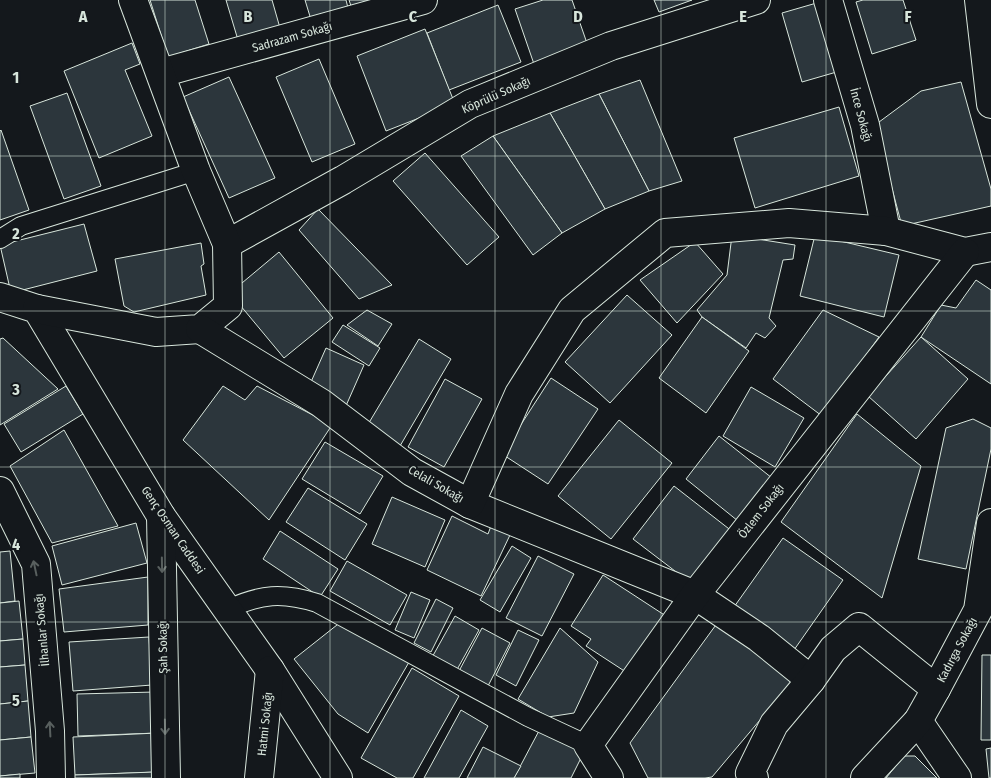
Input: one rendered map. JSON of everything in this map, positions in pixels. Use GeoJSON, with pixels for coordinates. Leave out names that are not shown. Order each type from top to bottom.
{"type":"FeatureCollection","features":[{"type":"Feature","properties":{"kind":"street"},"geometry":{"type":"LineString","coordinates":[[0,297],[37,309],[156,332],[200,329],[228,306],[226,244],[196,171],[133,0]]}},
{"type":"Feature","properties":{"kind":"street","name":"Sadrazam Sokağı"},"geometry":{"type":"LineString","coordinates":[[161,74],[424,0]]}},
{"type":"Feature","properties":{"kind":"street","name":"Köprülü Sokağı"},"geometry":{"type":"LineString","coordinates":[[226,244],[343,180],[470,104],[611,46],[756,0]]}},
{"type":"Feature","properties":{"kind":"street","name":"İnce Sokağı"},"geometry":{"type":"LineString","coordinates":[[828,0],[864,125],[886,231]]}},
{"type":"Feature","properties":{"kind":"street"},"geometry":{"type":"LineString","coordinates":[[979,0],[991,104]]}},
{"type":"Feature","properties":{"kind":"street"},"geometry":{"type":"LineString","coordinates":[[470,504],[519,394],[572,310],[664,234],[789,223],[886,231],[978,249]]}},
{"type":"Feature","properties":{"kind":"street","name":"Özlem Sokağı"},"geometry":{"type":"LineString","coordinates":[[588,745],[695,595],[978,249]]}},
{"type":"Feature","properties":{"kind":"street","name":"Genç Osman Caddesi"},"geometry":{"type":"LineString","coordinates":[[37,309],[161,516],[270,670],[338,778]]}},
{"type":"Feature","properties":{"kind":"street","name":"Celali Sokağı"},"geometry":{"type":"LineString","coordinates":[[200,329],[322,403],[412,472],[470,504],[695,595],[759,638],[811,680]]}},
{"type":"Feature","properties":{"kind":"street","name":"İlhanlar Sokağı"},"geometry":{"type":"LineString","coordinates":[[0,491],[36,564],[50,731],[51,778]]}},
{"type":"Feature","properties":{"kind":"street","name":"Şah Sokağı"},"geometry":{"type":"LineString","coordinates":[[161,516],[166,778]]}},
{"type":"Feature","properties":{"kind":"street","name":"Kadırga Sokağı"},"geometry":{"type":"LineString","coordinates":[[918,720],[978,610],[991,523]]}},
{"type":"Feature","properties":{"kind":"street"},"geometry":{"type":"LineString","coordinates":[[754,778],[750,773],[774,724],[811,680],[833,649],[859,627],[936,689]]}},
{"type":"Feature","properties":{"kind":"street","name":"Hatmi Sokağı"},"geometry":{"type":"LineString","coordinates":[[259,778],[270,670]]}},
{"type":"Feature","properties":{"kind":"street"},"geometry":{"type":"LineString","coordinates":[[865,778],[918,720],[957,778]]}},
{"type":"Feature","properties":{"kind":"street"},"geometry":{"type":"LineString","coordinates":[[588,745],[609,778]]}},
{"type":"Feature","properties":{"kind":"lane"},"geometry":{"type":"LineString","coordinates":[[0,239],[21,226],[196,171]]}},
{"type":"Feature","properties":{"kind":"lane"},"geometry":{"type":"LineString","coordinates":[[228,609],[246,601],[265,596],[285,595],[317,603],[528,717],[588,745]]}},
{"type":"Feature","properties":{"kind":"building"},"geometry":{"type":"Polygon","coordinates":[[[150,0],[195,0],[209,44],[168,57],[150,0]]]}},
{"type":"Feature","properties":{"kind":"building"},"geometry":{"type":"Polygon","coordinates":[[[226,0],[272,0],[280,28],[238,40],[226,0]]]}},
{"type":"Feature","properties":{"kind":"building"},"geometry":{"type":"Polygon","coordinates":[[[305,0],[346,0],[349,12],[312,23],[305,0]]]}},
{"type":"Feature","properties":{"kind":"building"},"geometry":{"type":"Polygon","coordinates":[[[349,0],[381,0],[352,9],[349,0]]]}},
{"type":"Feature","properties":{"kind":"building"},"geometry":{"type":"Polygon","coordinates":[[[543,0],[572,0],[589,49],[535,67],[515,9],[543,0]]]}},
{"type":"Feature","properties":{"kind":"building"},"geometry":{"type":"Polygon","coordinates":[[[654,0],[692,0],[659,12],[654,0]]]}},
{"type":"Feature","properties":{"kind":"building"},"geometry":{"type":"Polygon","coordinates":[[[863,0],[903,0],[916,40],[872,54],[856,2],[863,0]]]}},
{"type":"Feature","properties":{"kind":"building"},"geometry":{"type":"Polygon","coordinates":[[[820,2],[840,71],[802,82],[782,13],[820,2]]]}},
{"type":"Feature","properties":{"kind":"building"},"geometry":{"type":"Polygon","coordinates":[[[498,5],[521,62],[449,90],[427,33],[498,5]]]}},
{"type":"Feature","properties":{"kind":"building"},"geometry":{"type":"Polygon","coordinates":[[[425,29],[455,104],[386,131],[357,56],[425,29]]]}},
{"type":"Feature","properties":{"kind":"building"},"geometry":{"type":"Polygon","coordinates":[[[132,43],[140,64],[125,70],[152,136],[99,158],[64,71],[132,43]]]}},
{"type":"Feature","properties":{"kind":"building"},"geometry":{"type":"Polygon","coordinates":[[[319,59],[355,144],[312,162],[276,77],[319,59]]]}},
{"type":"Feature","properties":{"kind":"building"},"geometry":{"type":"Polygon","coordinates":[[[229,77],[275,178],[229,198],[183,97],[229,77]]]}},
{"type":"Feature","properties":{"kind":"building"},"geometry":{"type":"Polygon","coordinates":[[[640,80],[682,181],[649,191],[599,94],[640,80]]]}},
{"type":"Feature","properties":{"kind":"building"},"geometry":{"type":"Polygon","coordinates":[[[961,82],[991,189],[991,206],[902,226],[875,125],[921,91],[961,82]]]}},
{"type":"Feature","properties":{"kind":"building"},"geometry":{"type":"Polygon","coordinates":[[[67,93],[101,186],[64,199],[30,106],[67,93]]]}},
{"type":"Feature","properties":{"kind":"building"},"geometry":{"type":"Polygon","coordinates":[[[599,94],[649,191],[605,209],[550,113],[599,94]]]}},
{"type":"Feature","properties":{"kind":"building"},"geometry":{"type":"Polygon","coordinates":[[[839,107],[859,176],[755,208],[734,138],[839,107]]]}},
{"type":"Feature","properties":{"kind":"building"},"geometry":{"type":"Polygon","coordinates":[[[550,113],[605,209],[562,233],[493,136],[550,113]]]}},
{"type":"Feature","properties":{"kind":"building"},"geometry":{"type":"Polygon","coordinates":[[[0,131],[29,210],[0,220],[0,131]]]}},
{"type":"Feature","properties":{"kind":"building"},"geometry":{"type":"Polygon","coordinates":[[[493,136],[562,233],[533,255],[461,156],[493,136]]]}},
{"type":"Feature","properties":{"kind":"building"},"geometry":{"type":"Polygon","coordinates":[[[425,153],[499,237],[467,265],[393,181],[425,153]]]}},
{"type":"Feature","properties":{"kind":"building"},"geometry":{"type":"Polygon","coordinates":[[[318,209],[392,285],[359,299],[299,230],[318,209]]]}},
{"type":"Feature","properties":{"kind":"building"},"geometry":{"type":"Polygon","coordinates":[[[84,224],[97,271],[11,293],[0,245],[84,224]]]}},
{"type":"Feature","properties":{"kind":"building"},"geometry":{"type":"Polygon","coordinates":[[[732,235],[795,245],[793,259],[783,260],[769,318],[776,326],[765,338],[756,333],[746,348],[702,317],[697,310],[727,275],[732,235]]]}},
{"type":"Feature","properties":{"kind":"building"},"geometry":{"type":"Polygon","coordinates":[[[815,235],[899,255],[884,317],[800,296],[815,235]]]}},
{"type":"Feature","properties":{"kind":"building"},"geometry":{"type":"Polygon","coordinates":[[[695,242],[723,274],[677,323],[640,280],[695,242]]]}},
{"type":"Feature","properties":{"kind":"building"},"geometry":{"type":"Polygon","coordinates":[[[201,243],[204,264],[201,266],[206,295],[134,312],[124,306],[115,259],[201,243]]]}},
{"type":"Feature","properties":{"kind":"building"},"geometry":{"type":"Polygon","coordinates":[[[279,252],[333,318],[284,358],[230,293],[279,252]]]}},
{"type":"Feature","properties":{"kind":"building"},"geometry":{"type":"Polygon","coordinates":[[[976,280],[991,290],[991,384],[921,337],[941,305],[956,308],[976,280]]]}},
{"type":"Feature","properties":{"kind":"building"},"geometry":{"type":"Polygon","coordinates":[[[627,295],[672,335],[610,403],[565,362],[627,295]]]}},
{"type":"Feature","properties":{"kind":"building"},"geometry":{"type":"Polygon","coordinates":[[[367,310],[392,324],[378,346],[347,325],[367,310]]]}},
{"type":"Feature","properties":{"kind":"building"},"geometry":{"type":"Polygon","coordinates":[[[823,310],[879,337],[822,416],[773,379],[823,310]]]}},
{"type":"Feature","properties":{"kind":"building"},"geometry":{"type":"Polygon","coordinates":[[[702,317],[749,351],[706,413],[659,378],[702,317]]]}},
{"type":"Feature","properties":{"kind":"building"},"geometry":{"type":"Polygon","coordinates":[[[343,325],[380,348],[369,366],[332,342],[343,325]]]}},
{"type":"Feature","properties":{"kind":"building"},"geometry":{"type":"Polygon","coordinates":[[[921,337],[968,379],[916,439],[868,396],[921,337]]]}},
{"type":"Feature","properties":{"kind":"building"},"geometry":{"type":"Polygon","coordinates":[[[3,338],[58,389],[0,425],[0,339],[3,338]]]}},
{"type":"Feature","properties":{"kind":"building"},"geometry":{"type":"Polygon","coordinates":[[[419,339],[451,359],[400,446],[367,426],[419,339]]]}},
{"type":"Feature","properties":{"kind":"building"},"geometry":{"type":"Polygon","coordinates":[[[326,348],[364,365],[345,408],[307,391],[326,348]]]}},
{"type":"Feature","properties":{"kind":"building"},"geometry":{"type":"Polygon","coordinates":[[[551,378],[598,409],[548,484],[502,454],[551,378]]]}},
{"type":"Feature","properties":{"kind":"building"},"geometry":{"type":"Polygon","coordinates":[[[445,379],[482,399],[444,467],[408,447],[445,379]]]}},
{"type":"Feature","properties":{"kind":"building"},"geometry":{"type":"Polygon","coordinates":[[[66,386],[83,414],[21,452],[4,424],[66,386]]]}},
{"type":"Feature","properties":{"kind":"building"},"geometry":{"type":"Polygon","coordinates":[[[223,386],[245,400],[257,386],[332,425],[269,520],[183,440],[223,386]]]}},
{"type":"Feature","properties":{"kind":"building"},"geometry":{"type":"Polygon","coordinates":[[[751,387],[804,418],[775,467],[723,436],[751,387]]]}},
{"type":"Feature","properties":{"kind":"building"},"geometry":{"type":"Polygon","coordinates":[[[857,414],[921,466],[882,598],[781,522],[857,414]]]}},
{"type":"Feature","properties":{"kind":"building"},"geometry":{"type":"Polygon","coordinates":[[[973,419],[991,428],[991,449],[966,569],[918,559],[946,428],[973,419]]]}},
{"type":"Feature","properties":{"kind":"building"},"geometry":{"type":"Polygon","coordinates":[[[619,420],[672,463],[611,539],[558,496],[619,420]]]}},
{"type":"Feature","properties":{"kind":"building"},"geometry":{"type":"Polygon","coordinates":[[[64,430],[118,526],[52,543],[10,466],[64,430]]]}},
{"type":"Feature","properties":{"kind":"building"},"geometry":{"type":"Polygon","coordinates":[[[719,436],[772,478],[738,521],[686,479],[719,436]]]}},
{"type":"Feature","properties":{"kind":"building"},"geometry":{"type":"Polygon","coordinates":[[[325,442],[383,476],[360,514],[302,479],[325,442]]]}},
{"type":"Feature","properties":{"kind":"building"},"geometry":{"type":"Polygon","coordinates":[[[674,486],[733,532],[692,584],[633,539],[674,486]]]}},
{"type":"Feature","properties":{"kind":"building"},"geometry":{"type":"Polygon","coordinates":[[[308,488],[367,524],[345,560],[286,522],[308,488]]]}},
{"type":"Feature","properties":{"kind":"building"},"geometry":{"type":"Polygon","coordinates":[[[392,497],[445,520],[425,567],[372,544],[392,497]]]}},
{"type":"Feature","properties":{"kind":"building"},"geometry":{"type":"Polygon","coordinates":[[[452,516],[488,534],[491,526],[510,535],[481,596],[427,570],[452,516]]]}},
{"type":"Feature","properties":{"kind":"building"},"geometry":{"type":"Polygon","coordinates":[[[136,523],[147,563],[62,585],[52,546],[136,523]]]}},
{"type":"Feature","properties":{"kind":"building"},"geometry":{"type":"Polygon","coordinates":[[[280,531],[338,569],[320,597],[263,559],[280,531]]]}},
{"type":"Feature","properties":{"kind":"building"},"geometry":{"type":"Polygon","coordinates":[[[783,538],[843,580],[794,650],[734,607],[783,538]]]}},
{"type":"Feature","properties":{"kind":"building"},"geometry":{"type":"Polygon","coordinates":[[[512,546],[531,558],[500,612],[480,600],[512,546]]]}},
{"type":"Feature","properties":{"kind":"building"},"geometry":{"type":"Polygon","coordinates":[[[10,551],[15,601],[0,603],[0,552],[10,551]]]}},
{"type":"Feature","properties":{"kind":"building"},"geometry":{"type":"Polygon","coordinates":[[[538,556],[574,574],[542,636],[506,618],[538,556]]]}},
{"type":"Feature","properties":{"kind":"building"},"geometry":{"type":"Polygon","coordinates":[[[347,561],[407,595],[390,625],[330,591],[347,561]]]}},
{"type":"Feature","properties":{"kind":"building"},"geometry":{"type":"Polygon","coordinates":[[[603,575],[669,618],[632,676],[586,646],[591,639],[571,626],[603,575]]]}},
{"type":"Feature","properties":{"kind":"building"},"geometry":{"type":"Polygon","coordinates":[[[148,577],[148,625],[64,632],[59,589],[148,577]]]}},
{"type":"Feature","properties":{"kind":"building"},"geometry":{"type":"Polygon","coordinates":[[[411,592],[430,600],[414,638],[395,630],[411,592]]]}},
{"type":"Feature","properties":{"kind":"building"},"geometry":{"type":"Polygon","coordinates":[[[436,599],[453,608],[431,652],[414,643],[436,599]]]}},
{"type":"Feature","properties":{"kind":"building"},"geometry":{"type":"Polygon","coordinates":[[[19,601],[23,639],[0,641],[0,603],[19,601]]]}},
{"type":"Feature","properties":{"kind":"building"},"geometry":{"type":"Polygon","coordinates":[[[455,616],[479,630],[454,675],[430,661],[455,616]]]}},
{"type":"Feature","properties":{"kind":"building"},"geometry":{"type":"Polygon","coordinates":[[[342,621],[412,657],[368,733],[338,714],[294,659],[342,621]]]}},
{"type":"Feature","properties":{"kind":"building"},"geometry":{"type":"Polygon","coordinates":[[[718,622],[792,682],[712,777],[648,778],[630,743],[718,622]]]}},
{"type":"Feature","properties":{"kind":"building"},"geometry":{"type":"Polygon","coordinates":[[[482,628],[510,643],[488,686],[459,671],[482,628]]]}},
{"type":"Feature","properties":{"kind":"building"},"geometry":{"type":"Polygon","coordinates":[[[560,628],[598,662],[574,713],[548,717],[518,699],[560,628]]]}},
{"type":"Feature","properties":{"kind":"building"},"geometry":{"type":"Polygon","coordinates":[[[518,630],[539,640],[516,686],[496,675],[518,630]]]}},
{"type":"Feature","properties":{"kind":"building"},"geometry":{"type":"Polygon","coordinates":[[[149,637],[152,685],[73,691],[69,642],[149,637]]]}},
{"type":"Feature","properties":{"kind":"building"},"geometry":{"type":"Polygon","coordinates":[[[23,639],[25,665],[0,667],[0,641],[23,639]]]}},
{"type":"Feature","properties":{"kind":"building"},"geometry":{"type":"Polygon","coordinates":[[[982,655],[991,655],[991,740],[981,740],[982,655]]]}},
{"type":"Feature","properties":{"kind":"building"},"geometry":{"type":"Polygon","coordinates":[[[25,665],[28,701],[0,704],[0,667],[25,665]]]}},
{"type":"Feature","properties":{"kind":"building"},"geometry":{"type":"Polygon","coordinates":[[[412,668],[459,696],[413,778],[397,778],[361,758],[412,668]]]}},
{"type":"Feature","properties":{"kind":"building"},"geometry":{"type":"Polygon","coordinates":[[[155,692],[157,733],[78,736],[77,694],[155,692]]]}},
{"type":"Feature","properties":{"kind":"building"},"geometry":{"type":"Polygon","coordinates":[[[28,701],[31,737],[0,740],[0,704],[28,701]]]}},
{"type":"Feature","properties":{"kind":"building"},"geometry":{"type":"Polygon","coordinates":[[[461,710],[488,726],[459,778],[424,778],[461,710]]]}},
{"type":"Feature","properties":{"kind":"building"},"geometry":{"type":"Polygon","coordinates":[[[541,727],[585,750],[571,778],[514,778],[541,727]]]}},
{"type":"Feature","properties":{"kind":"building"},"geometry":{"type":"Polygon","coordinates":[[[157,733],[158,772],[75,775],[73,737],[157,733]]]}},
{"type":"Feature","properties":{"kind":"building"},"geometry":{"type":"Polygon","coordinates":[[[31,737],[35,773],[0,776],[0,740],[31,737]]]}},
{"type":"Feature","properties":{"kind":"building"},"geometry":{"type":"Polygon","coordinates":[[[483,747],[521,766],[514,778],[467,778],[483,747]]]}},
{"type":"Feature","properties":{"kind":"building"},"geometry":{"type":"Polygon","coordinates":[[[991,748],[991,778],[989,778],[986,749],[991,748]]]}},
{"type":"Feature","properties":{"kind":"building"},"geometry":{"type":"Polygon","coordinates":[[[904,756],[915,756],[937,778],[886,778],[904,756]]]}},
{"type":"Feature","properties":{"kind":"building"},"geometry":{"type":"Polygon","coordinates":[[[154,772],[154,778],[75,778],[75,775],[154,772]]]}},
{"type":"Feature","properties":{"kind":"building"},"geometry":{"type":"Polygon","coordinates":[[[20,774],[20,778],[0,778],[0,776],[20,774]]]}}]}
